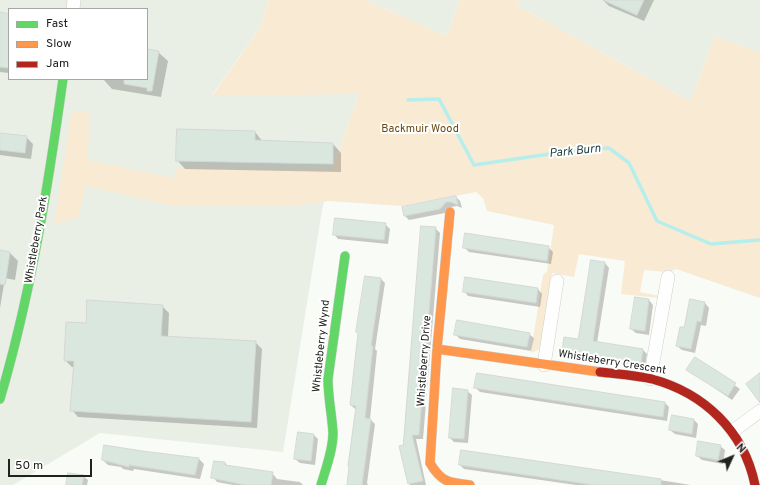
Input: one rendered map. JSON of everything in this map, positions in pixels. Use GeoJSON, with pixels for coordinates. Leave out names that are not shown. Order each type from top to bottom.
{"type":"FeatureCollection","features":[{"type":"Feature","properties":{"kind":"street","name":"Whistleberry Park"},"geometry":{"type":"LineString","coordinates":[[0,399],[25,310],[50,169],[63,80]]}},
{"type":"Feature","properties":{"kind":"street","name":"Whistleberry Drive"},"geometry":{"type":"LineString","coordinates":[[450,212],[437,349],[430,463],[443,483],[470,485]]}},
{"type":"Feature","properties":{"kind":"street","name":"Whistleberry Wynd"},"geometry":{"type":"LineString","coordinates":[[321,485],[332,449],[333,433],[328,398],[328,379],[345,256]]}},
{"type":"Feature","properties":{"kind":"street"},"geometry":{"type":"LineString","coordinates":[[650,379],[668,277]]}},
{"type":"Feature","properties":{"kind":"street"},"geometry":{"type":"LineString","coordinates":[[544,365],[557,281]]}},
{"type":"Feature","properties":{"kind":"street","name":"Whistleberry Crescent"},"geometry":{"type":"LineString","coordinates":[[437,349],[650,379],[671,385],[703,401],[720,416],[733,431],[748,460],[755,485]]}},
{"type":"Feature","properties":{"kind":"street"},"geometry":{"type":"LineString","coordinates":[[733,431],[760,411]]}},
{"type":"Feature","properties":{"kind":"shaded area"},"geometry":{"type":"Polygon","coordinates":[[[0,0],[268,0],[261,26],[212,95],[359,94],[332,170],[322,210],[283,452],[100,433],[13,485],[0,485],[0,0]]]}},
{"type":"Feature","properties":{"kind":"shaded area"},"geometry":{"type":"Polygon","coordinates":[[[365,0],[460,0],[447,36],[365,0]]]}},
{"type":"Feature","properties":{"kind":"shaded area"},"geometry":{"type":"Polygon","coordinates":[[[519,0],[760,0],[760,53],[715,36],[690,101],[518,6],[519,0]]]}},
{"type":"Feature","properties":{"kind":"green space","name":"Backmuir Wood"},"geometry":{"type":"Polygon","coordinates":[[[268,0],[365,0],[447,36],[460,0],[519,0],[518,6],[690,101],[715,36],[760,53],[760,298],[676,269],[667,272],[644,270],[640,292],[659,296],[659,298],[621,294],[625,261],[579,254],[574,277],[552,273],[541,345],[538,350],[531,353],[543,275],[547,272],[554,225],[487,211],[483,198],[476,192],[402,206],[328,201],[299,205],[169,205],[86,186],[78,218],[54,224],[72,111],[89,112],[88,160],[174,178],[176,168],[332,170],[359,94],[212,96],[261,26],[268,0]]]}},
{"type":"Feature","properties":{"kind":"building"},"geometry":{"type":"Polygon","coordinates":[[[603,0],[644,0],[637,15],[603,0]]]}},
{"type":"Feature","properties":{"kind":"building"},"geometry":{"type":"Polygon","coordinates":[[[0,12],[8,14],[8,68],[0,67],[0,12]]]}},
{"type":"Feature","properties":{"kind":"building"},"geometry":{"type":"Polygon","coordinates":[[[148,49],[159,51],[152,91],[147,91],[147,88],[124,84],[124,80],[148,80],[148,49]]]}},
{"type":"Feature","properties":{"kind":"building"},"geometry":{"type":"Polygon","coordinates":[[[177,129],[255,131],[255,140],[333,143],[333,164],[176,161],[177,129]]]}},
{"type":"Feature","properties":{"kind":"building"},"geometry":{"type":"Polygon","coordinates":[[[0,133],[27,136],[25,153],[0,150],[0,133]]]}},
{"type":"Feature","properties":{"kind":"building"},"geometry":{"type":"Polygon","coordinates":[[[456,196],[458,205],[451,202],[446,202],[440,209],[404,216],[402,207],[456,196]]]}},
{"type":"Feature","properties":{"kind":"building"},"geometry":{"type":"Polygon","coordinates":[[[335,218],[386,223],[384,240],[333,235],[335,218]]]}},
{"type":"Feature","properties":{"kind":"building"},"geometry":{"type":"Polygon","coordinates":[[[421,226],[436,227],[419,435],[412,435],[423,481],[408,484],[399,446],[403,445],[421,226]]]}},
{"type":"Feature","properties":{"kind":"building"},"geometry":{"type":"Polygon","coordinates":[[[465,233],[549,246],[547,261],[463,248],[465,233]]]}},
{"type":"Feature","properties":{"kind":"building"},"geometry":{"type":"Polygon","coordinates":[[[0,250],[10,252],[5,285],[0,284],[0,250]]]}},
{"type":"Feature","properties":{"kind":"building"},"geometry":{"type":"Polygon","coordinates":[[[591,260],[605,262],[593,341],[643,349],[641,363],[562,351],[564,337],[578,339],[591,260]]]}},
{"type":"Feature","properties":{"kind":"building"},"geometry":{"type":"Polygon","coordinates":[[[365,276],[381,278],[371,346],[373,346],[365,418],[371,419],[362,485],[347,485],[356,406],[350,405],[358,333],[356,332],[365,276]]]}},
{"type":"Feature","properties":{"kind":"building"},"geometry":{"type":"Polygon","coordinates":[[[465,277],[538,288],[536,303],[463,292],[465,277]]]}},
{"type":"Feature","properties":{"kind":"building"},"geometry":{"type":"Polygon","coordinates":[[[635,297],[649,299],[645,331],[630,329],[635,297]]]}},
{"type":"Feature","properties":{"kind":"building"},"geometry":{"type":"Polygon","coordinates":[[[690,299],[705,302],[701,322],[697,321],[691,349],[676,346],[680,327],[684,327],[690,299]]]}},
{"type":"Feature","properties":{"kind":"building"},"geometry":{"type":"Polygon","coordinates":[[[87,300],[163,305],[161,336],[256,341],[251,422],[70,411],[74,361],[64,361],[66,322],[86,323],[87,300]]]}},
{"type":"Feature","properties":{"kind":"building"},"geometry":{"type":"Polygon","coordinates":[[[457,320],[530,333],[527,347],[454,335],[457,320]]]}},
{"type":"Feature","properties":{"kind":"building"},"geometry":{"type":"Polygon","coordinates":[[[695,357],[736,383],[728,396],[686,370],[695,357]]]}},
{"type":"Feature","properties":{"kind":"building"},"geometry":{"type":"Polygon","coordinates":[[[477,373],[665,402],[663,417],[474,388],[477,373]]]}},
{"type":"Feature","properties":{"kind":"building"},"geometry":{"type":"Polygon","coordinates":[[[760,373],[760,403],[746,384],[760,373]]]}},
{"type":"Feature","properties":{"kind":"building"},"geometry":{"type":"Polygon","coordinates":[[[453,388],[468,390],[464,439],[449,438],[453,388]]]}},
{"type":"Feature","properties":{"kind":"building"},"geometry":{"type":"Polygon","coordinates":[[[672,415],[694,419],[692,434],[669,430],[672,415]]]}},
{"type":"Feature","properties":{"kind":"building"},"geometry":{"type":"Polygon","coordinates":[[[298,432],[314,434],[311,461],[294,459],[298,432]]]}},
{"type":"Feature","properties":{"kind":"building"},"geometry":{"type":"Polygon","coordinates":[[[698,441],[721,445],[718,460],[696,456],[698,441]]]}},
{"type":"Feature","properties":{"kind":"building"},"geometry":{"type":"Polygon","coordinates":[[[104,445],[199,458],[195,475],[129,465],[129,467],[102,460],[104,445]]]}},
{"type":"Feature","properties":{"kind":"building"},"geometry":{"type":"Polygon","coordinates":[[[461,450],[661,479],[661,485],[594,485],[459,465],[461,450]]]}},
{"type":"Feature","properties":{"kind":"building"},"geometry":{"type":"Polygon","coordinates":[[[214,461],[225,462],[225,465],[273,472],[271,485],[245,485],[211,478],[214,461]]]}},
{"type":"Feature","properties":{"kind":"building"},"geometry":{"type":"Polygon","coordinates":[[[68,473],[84,475],[82,485],[66,485],[68,473]]]}},
{"type":"Feature","properties":{"kind":"waterway","name":"Park Burn"},"geometry":{"type":"LineString","coordinates":[[408,100],[439,99],[474,165],[570,151],[609,148],[629,163],[657,221],[711,244],[760,240]]}},
{"type":"Feature","properties":{"kind":"traffic: fast"},"geometry":{"type":"LineString","coordinates":[[0,399],[21,320],[38,240],[63,80]]}},
{"type":"Feature","properties":{"kind":"traffic: fast"},"geometry":{"type":"LineString","coordinates":[[321,485],[333,439],[328,379],[345,256]]}},
{"type":"Feature","properties":{"kind":"traffic: slow"},"geometry":{"type":"LineString","coordinates":[[450,212],[437,349],[430,463],[442,478],[451,482],[470,485]]}},
{"type":"Feature","properties":{"kind":"traffic: slow"},"geometry":{"type":"LineString","coordinates":[[437,349],[600,372]]}},
{"type":"Feature","properties":{"kind":"traffic: jam"},"geometry":{"type":"LineString","coordinates":[[600,372],[652,379],[671,385],[705,404],[731,431],[742,448],[750,466],[755,485]]}}]}
